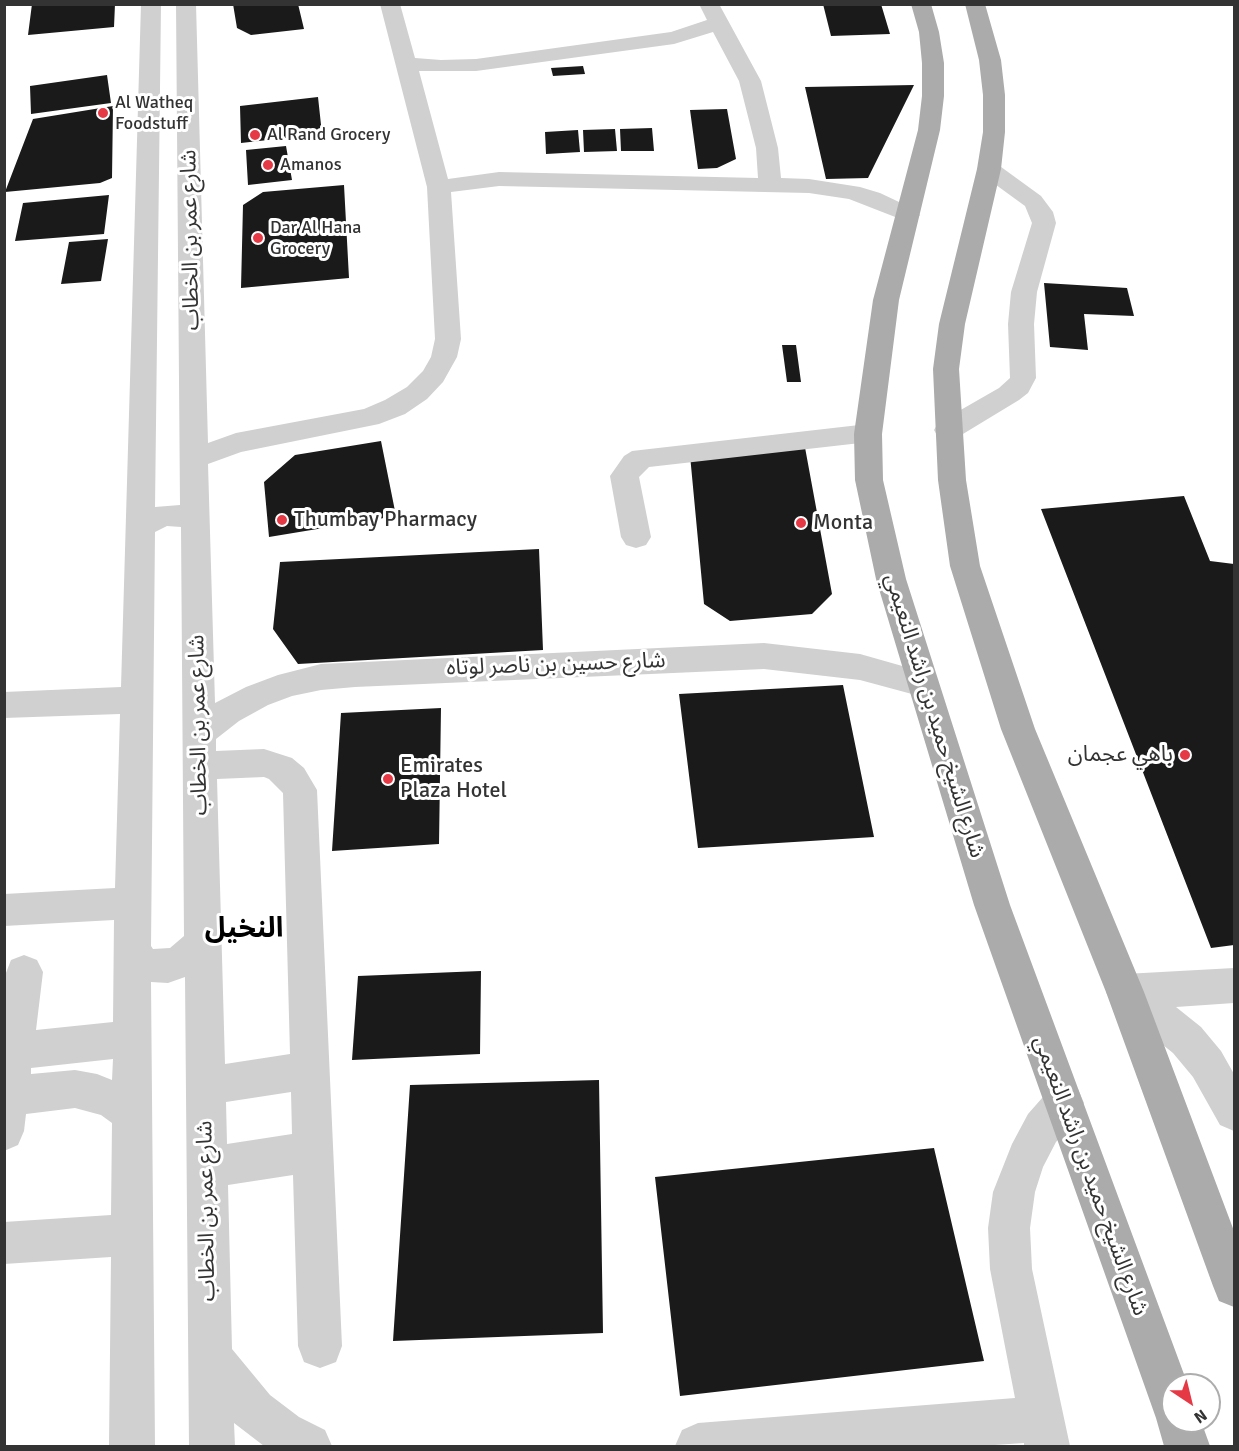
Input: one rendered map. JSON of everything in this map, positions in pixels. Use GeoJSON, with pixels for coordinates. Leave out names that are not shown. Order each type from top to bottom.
{"type":"FeatureCollection","features":[{"type":"Feature","properties":{"kind":"main road","name":"شارع الشيخ حميد بن راشد النعيمي"},"geometry":{"type":"LineString","coordinates":[[921,4],[929,32],[933,63],[933,96],[929,130],[886,300],[868,434],[869,480],[891,579],[992,905],[1162,1373]]}},
{"type":"Feature","properties":{"kind":"main road"},"geometry":{"type":"LineString","coordinates":[[975,4],[990,60],[994,95],[994,132],[988,169],[952,324],[946,369],[952,480],[965,566],[1018,729],[1125,992],[1234,1286]]}},
{"type":"Feature","properties":{"kind":"street","name":"شارع عمر بن الخطاب"},"geometry":{"type":"LineString","coordinates":[[132,1446],[132,952],[151,4]]}},
{"type":"Feature","properties":{"kind":"street","name":"شارع عمر بن الخطاب"},"geometry":{"type":"LineString","coordinates":[[186,4],[196,458],[212,1446]]}},
{"type":"Feature","properties":{"kind":"street"},"geometry":{"type":"LineString","coordinates":[[196,458],[258,438],[369,417],[395,407],[417,393],[434,376],[444,357],[448,339],[439,187],[390,4]]}},
{"type":"Feature","properties":{"kind":"street"},"geometry":{"type":"LineString","coordinates":[[406,64],[441,66],[476,64],[674,38],[714,14],[750,81],[767,148],[770,184]]}},
{"type":"Feature","properties":{"kind":"street"},"geometry":{"type":"LineString","coordinates":[[948,430],[1009,394],[1018,387],[1023,378],[1021,324],[1024,292],[1044,223],[1041,212],[1033,201],[988,169]]}},
{"type":"Feature","properties":{"kind":"street"},"geometry":{"type":"LineString","coordinates":[[439,187],[499,179],[770,184],[820,187],[852,192],[891,206],[908,215]]}},
{"type":"Feature","properties":{"kind":"street"},"geometry":{"type":"LineString","coordinates":[[636,537],[624,476],[628,469],[642,458],[868,434]]}},
{"type":"Feature","properties":{"kind":"street"},"geometry":{"type":"LineString","coordinates":[[140,527],[162,516],[175,514],[196,519]]}},
{"type":"Feature","properties":{"kind":"street","name":"شارع حسين بن ناصر لوتاه"},"geometry":{"type":"LineString","coordinates":[[200,749],[227,712],[257,696],[289,684],[321,677],[764,656],[860,667],[923,684]]}},
{"type":"Feature","properties":{"kind":"street"},"geometry":{"type":"LineString","coordinates":[[4,705],[137,700]]}},
{"type":"Feature","properties":{"kind":"street"},"geometry":{"type":"LineString","coordinates":[[200,749],[280,768],[292,777],[300,790],[320,1346]]}},
{"type":"Feature","properties":{"kind":"street"},"geometry":{"type":"LineString","coordinates":[[4,910],[133,903]]}},
{"type":"Feature","properties":{"kind":"street"},"geometry":{"type":"LineString","coordinates":[[132,952],[141,962],[153,966],[168,966],[182,961],[203,941]]}},
{"type":"Feature","properties":{"kind":"street"},"geometry":{"type":"LineString","coordinates":[[24,972],[7,1113],[75,1089],[97,1093],[115,1101],[132,1113]]}},
{"type":"Feature","properties":{"kind":"street"},"geometry":{"type":"LineString","coordinates":[[1125,992],[1234,986]]}},
{"type":"Feature","properties":{"kind":"street"},"geometry":{"type":"LineString","coordinates":[[1125,992],[1187,1040],[1207,1064],[1234,1111]]}},
{"type":"Feature","properties":{"kind":"street"},"geometry":{"type":"LineString","coordinates":[[14,1051],[132,1038]]}},
{"type":"Feature","properties":{"kind":"street"},"geometry":{"type":"LineString","coordinates":[[205,1086],[311,1070]]}},
{"type":"Feature","properties":{"kind":"street"},"geometry":{"type":"LineString","coordinates":[[698,1446],[1044,1433],[1011,1269],[1009,1228],[1014,1192],[1026,1158],[1042,1128],[1064,1103]]}},
{"type":"Feature","properties":{"kind":"street"},"geometry":{"type":"LineString","coordinates":[[207,1168],[314,1151]]}},
{"type":"Feature","properties":{"kind":"street"},"geometry":{"type":"LineString","coordinates":[[4,1243],[131,1235]]}},
{"type":"Feature","properties":{"kind":"street"},"geometry":{"type":"LineString","coordinates":[[210,1354],[230,1384],[254,1411],[283,1433],[309,1446]]}},
{"type":"Feature","properties":{"kind":"building"},"geometry":{"type":"Polygon","coordinates":[[[32,4],[115,4],[114,27],[28,35],[32,4]]]}},
{"type":"Feature","properties":{"kind":"building"},"geometry":{"type":"Polygon","coordinates":[[[233,4],[298,4],[304,29],[251,35],[237,28],[233,4]]]}},
{"type":"Feature","properties":{"kind":"building"},"geometry":{"type":"Polygon","coordinates":[[[823,4],[881,4],[890,34],[831,36],[823,4]]]}},
{"type":"Feature","properties":{"kind":"building"},"geometry":{"type":"Polygon","coordinates":[[[583,66],[585,74],[553,76],[551,68],[583,66]]]}},
{"type":"Feature","properties":{"kind":"building"},"geometry":{"type":"Polygon","coordinates":[[[107,75],[111,103],[31,114],[30,86],[107,75]]]}},
{"type":"Feature","properties":{"kind":"building"},"geometry":{"type":"Polygon","coordinates":[[[914,85],[868,178],[826,179],[805,87],[914,85]]]}},
{"type":"Feature","properties":{"kind":"building"},"geometry":{"type":"Polygon","coordinates":[[[318,97],[322,134],[241,143],[240,106],[318,97]]]}},
{"type":"Feature","properties":{"kind":"building"},"geometry":{"type":"Polygon","coordinates":[[[113,106],[112,178],[100,183],[5,192],[33,119],[113,106]]]}},
{"type":"Feature","properties":{"kind":"building"},"geometry":{"type":"Polygon","coordinates":[[[727,109],[736,159],[717,168],[698,169],[690,110],[727,109]]]}},
{"type":"Feature","properties":{"kind":"building"},"geometry":{"type":"Polygon","coordinates":[[[652,128],[654,151],[621,151],[620,129],[652,128]]]}},
{"type":"Feature","properties":{"kind":"building"},"geometry":{"type":"Polygon","coordinates":[[[615,129],[617,151],[584,152],[583,130],[615,129]]]}},
{"type":"Feature","properties":{"kind":"building"},"geometry":{"type":"Polygon","coordinates":[[[578,130],[580,152],[546,154],[545,132],[578,130]]]}},
{"type":"Feature","properties":{"kind":"building","name":"Amanos"},"geometry":{"type":"Polygon","coordinates":[[[286,146],[292,180],[248,185],[246,150],[286,146]]]}},
{"type":"Feature","properties":{"kind":"building"},"geometry":{"type":"Polygon","coordinates":[[[344,185],[349,278],[241,288],[243,205],[263,192],[344,185]]]}},
{"type":"Feature","properties":{"kind":"building"},"geometry":{"type":"Polygon","coordinates":[[[109,195],[104,234],[15,241],[23,203],[109,195]]]}},
{"type":"Feature","properties":{"kind":"building"},"geometry":{"type":"Polygon","coordinates":[[[108,239],[101,281],[61,284],[69,242],[108,239]]]}},
{"type":"Feature","properties":{"kind":"building"},"geometry":{"type":"Polygon","coordinates":[[[1044,283],[1127,288],[1134,316],[1084,314],[1088,350],[1050,347],[1044,283]]]}},
{"type":"Feature","properties":{"kind":"building"},"geometry":{"type":"Polygon","coordinates":[[[782,345],[796,345],[801,382],[787,382],[782,345]]]}},
{"type":"Feature","properties":{"kind":"building"},"geometry":{"type":"Polygon","coordinates":[[[381,441],[396,516],[269,537],[264,482],[295,455],[381,441]]]}},
{"type":"Feature","properties":{"kind":"building"},"geometry":{"type":"Polygon","coordinates":[[[804,442],[832,594],[812,614],[730,621],[704,604],[690,455],[804,442]]]}},
{"type":"Feature","properties":{"kind":"building","name":"باهي عجمان"},"geometry":{"type":"Polygon","coordinates":[[[1184,496],[1210,561],[1234,564],[1234,945],[1211,948],[1041,509],[1184,496]]]}},
{"type":"Feature","properties":{"kind":"building"},"geometry":{"type":"Polygon","coordinates":[[[539,549],[543,650],[298,664],[273,629],[280,562],[539,549]]]}},
{"type":"Feature","properties":{"kind":"building"},"geometry":{"type":"Polygon","coordinates":[[[843,685],[874,837],[698,848],[679,694],[843,685]]]}},
{"type":"Feature","properties":{"kind":"building","name":"Emirates Plaza Hotel"},"geometry":{"type":"Polygon","coordinates":[[[441,708],[439,844],[332,851],[341,713],[441,708]]]}},
{"type":"Feature","properties":{"kind":"building"},"geometry":{"type":"Polygon","coordinates":[[[481,971],[480,1054],[352,1060],[358,976],[481,971]]]}},
{"type":"Feature","properties":{"kind":"building"},"geometry":{"type":"Polygon","coordinates":[[[599,1080],[603,1333],[393,1341],[410,1085],[599,1080]]]}},
{"type":"Feature","properties":{"kind":"building"},"geometry":{"type":"Polygon","coordinates":[[[934,1148],[984,1361],[680,1396],[655,1177],[934,1148]]]}},
{"type":"Feature","properties":{"kind":"place","name":"Al Watheq Foodstuff"},"geometry":{"type":"Point","coordinates":[103,113]}},
{"type":"Feature","properties":{"kind":"place","name":"Al Rand Grocery"},"geometry":{"type":"Point","coordinates":[255,135]}},
{"type":"Feature","properties":{"kind":"place","name":"Amanos"},"geometry":{"type":"Point","coordinates":[268,165]}},
{"type":"Feature","properties":{"kind":"place","name":"Dar Al Hana Grocery"},"geometry":{"type":"Point","coordinates":[258,238]}},
{"type":"Feature","properties":{"kind":"place","name":"Thumbay Pharmacy"},"geometry":{"type":"Point","coordinates":[282,520]}},
{"type":"Feature","properties":{"kind":"place","name":"Monta"},"geometry":{"type":"Point","coordinates":[801,523]}},
{"type":"Feature","properties":{"kind":"place","name":"باهي عجمان"},"geometry":{"type":"Point","coordinates":[1185,755]}},
{"type":"Feature","properties":{"kind":"place","name":"Emirates Plaza Hotel"},"geometry":{"type":"Point","coordinates":[388,779]}},
{"type":"Feature","properties":{"kind":"district","name":"النخيل"},"geometry":{"type":"Point","coordinates":[244,930]}}]}
